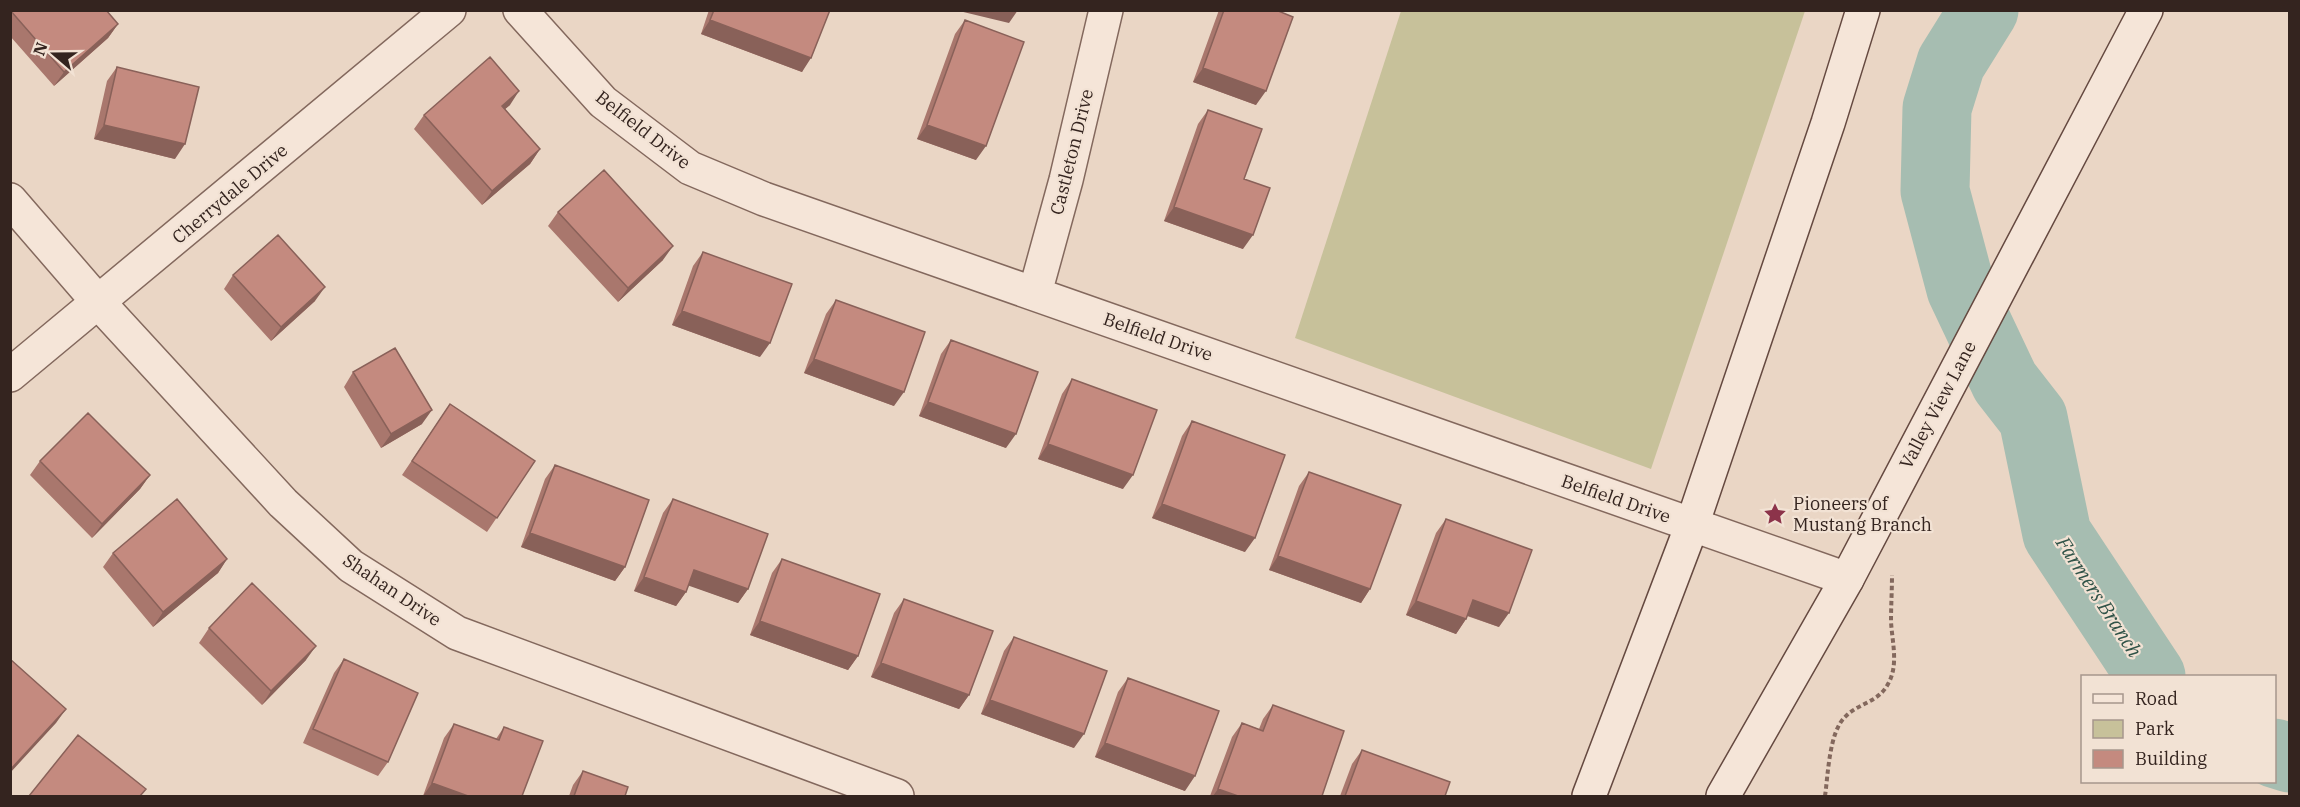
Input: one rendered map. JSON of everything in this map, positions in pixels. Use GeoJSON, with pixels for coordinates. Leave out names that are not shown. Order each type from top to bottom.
{"type":"FeatureCollection","features":[{"type":"Feature","properties":{"kind":"street","name":"Cherrydale Drive"},"geometry":{"type":"LineString","coordinates":[[10,375],[449,10]]}},
{"type":"Feature","properties":{"kind":"street","name":"Belfield Drive"},"geometry":{"type":"LineString","coordinates":[[520,10],[603,102],[690,168],[764,199],[1847,579]]}},
{"type":"Feature","properties":{"kind":"street","name":"Castleton Drive"},"geometry":{"type":"LineString","coordinates":[[1035,293],[1066,180],[1106,10]]}},
{"type":"Feature","properties":{"kind":"street"},"geometry":{"type":"LineString","coordinates":[[1589,796],[1692,525],[1828,123],[1863,10]]}},
{"type":"Feature","properties":{"kind":"street","name":"Valley View Lane"},"geometry":{"type":"LineString","coordinates":[[1723,796],[1847,579],[2146,10]]}},
{"type":"Feature","properties":{"kind":"street","name":"Shahan Drive"},"geometry":{"type":"LineString","coordinates":[[10,200],[99,303],[284,503],[351,566],[458,633],[897,796]]}},
{"type":"Feature","properties":{"kind":"path"},"geometry":{"type":"LineString","coordinates":[[1825,796],[1836,732],[1845,717],[1876,700],[1888,684],[1895,663],[1891,622],[1892,566]]}},
{"type":"Feature","properties":{"kind":"green space"},"geometry":{"type":"Polygon","coordinates":[[[1401,11],[1805,11],[1651,469],[1295,338],[1401,11]]]}},
{"type":"Feature","properties":{"kind":"building"},"geometry":{"type":"Polygon","coordinates":[[[10,10],[106,10],[118,24],[64,72],[10,10]]]}},
{"type":"Feature","properties":{"kind":"building"},"geometry":{"type":"Polygon","coordinates":[[[714,10],[830,10],[811,58],[710,20],[714,10]]]}},
{"type":"Feature","properties":{"kind":"building"},"geometry":{"type":"Polygon","coordinates":[[[1224,10],[1276,10],[1293,17],[1266,91],[1203,68],[1224,10]]]}},
{"type":"Feature","properties":{"kind":"building"},"geometry":{"type":"Polygon","coordinates":[[[965,20],[1024,42],[986,146],[927,125],[965,20]]]}},
{"type":"Feature","properties":{"kind":"building"},"geometry":{"type":"Polygon","coordinates":[[[490,57],[519,91],[502,106],[540,149],[492,191],[424,115],[490,57]]]}},
{"type":"Feature","properties":{"kind":"building"},"geometry":{"type":"Polygon","coordinates":[[[117,67],[199,87],[185,144],[104,125],[117,67]]]}},
{"type":"Feature","properties":{"kind":"building"},"geometry":{"type":"Polygon","coordinates":[[[1208,110],[1262,129],[1244,179],[1270,188],[1253,235],[1174,207],[1208,110]]]}},
{"type":"Feature","properties":{"kind":"building"},"geometry":{"type":"Polygon","coordinates":[[[604,170],[673,246],[628,288],[558,212],[604,170]]]}},
{"type":"Feature","properties":{"kind":"building"},"geometry":{"type":"Polygon","coordinates":[[[278,235],[325,287],[281,327],[233,275],[278,235]]]}},
{"type":"Feature","properties":{"kind":"building"},"geometry":{"type":"Polygon","coordinates":[[[703,252],[792,284],[770,343],[682,311],[703,252]]]}},
{"type":"Feature","properties":{"kind":"building"},"geometry":{"type":"Polygon","coordinates":[[[836,300],[925,332],[904,392],[814,359],[836,300]]]}},
{"type":"Feature","properties":{"kind":"building"},"geometry":{"type":"Polygon","coordinates":[[[951,340],[1038,372],[1016,434],[928,402],[951,340]]]}},
{"type":"Feature","properties":{"kind":"building"},"geometry":{"type":"Polygon","coordinates":[[[395,348],[432,410],[391,434],[353,372],[395,348]]]}},
{"type":"Feature","properties":{"kind":"building"},"geometry":{"type":"Polygon","coordinates":[[[1072,379],[1157,410],[1133,475],[1048,444],[1072,379]]]}},
{"type":"Feature","properties":{"kind":"building"},"geometry":{"type":"Polygon","coordinates":[[[450,404],[535,461],[497,518],[412,461],[450,404]]]}},
{"type":"Feature","properties":{"kind":"building"},"geometry":{"type":"Polygon","coordinates":[[[88,413],[150,475],[102,524],[40,461],[88,413]]]}},
{"type":"Feature","properties":{"kind":"building"},"geometry":{"type":"Polygon","coordinates":[[[1192,421],[1285,455],[1255,538],[1162,504],[1192,421]]]}},
{"type":"Feature","properties":{"kind":"building"},"geometry":{"type":"Polygon","coordinates":[[[555,465],[649,500],[625,567],[530,533],[555,465]]]}},
{"type":"Feature","properties":{"kind":"building"},"geometry":{"type":"Polygon","coordinates":[[[1309,472],[1401,505],[1370,589],[1278,556],[1309,472]]]}},
{"type":"Feature","properties":{"kind":"building"},"geometry":{"type":"Polygon","coordinates":[[[177,499],[227,559],[163,612],[113,553],[177,499]]]}},
{"type":"Feature","properties":{"kind":"building"},"geometry":{"type":"Polygon","coordinates":[[[673,499],[768,534],[748,589],[694,570],[686,592],[644,577],[673,499]]]}},
{"type":"Feature","properties":{"kind":"building"},"geometry":{"type":"Polygon","coordinates":[[[1446,519],[1532,550],[1509,613],[1473,600],[1466,619],[1416,601],[1446,519]]]}},
{"type":"Feature","properties":{"kind":"building"},"geometry":{"type":"Polygon","coordinates":[[[782,559],[880,594],[858,656],[760,621],[782,559]]]}},
{"type":"Feature","properties":{"kind":"building"},"geometry":{"type":"Polygon","coordinates":[[[252,583],[316,646],[271,691],[209,628],[252,583]]]}},
{"type":"Feature","properties":{"kind":"building"},"geometry":{"type":"Polygon","coordinates":[[[904,599],[993,631],[969,695],[881,663],[904,599]]]}},
{"type":"Feature","properties":{"kind":"building"},"geometry":{"type":"Polygon","coordinates":[[[1014,637],[1107,671],[1084,734],[990,700],[1014,637]]]}},
{"type":"Feature","properties":{"kind":"building"},"geometry":{"type":"Polygon","coordinates":[[[10,659],[66,709],[10,770],[10,659]]]}},
{"type":"Feature","properties":{"kind":"building"},"geometry":{"type":"Polygon","coordinates":[[[344,659],[418,693],[388,762],[313,729],[344,659]]]}},
{"type":"Feature","properties":{"kind":"building"},"geometry":{"type":"Polygon","coordinates":[[[1128,678],[1219,711],[1195,776],[1105,743],[1128,678]]]}},
{"type":"Feature","properties":{"kind":"building"},"geometry":{"type":"Polygon","coordinates":[[[1273,705],[1344,731],[1322,796],[1238,796],[1218,789],[1242,723],[1263,731],[1273,705]]]}},
{"type":"Feature","properties":{"kind":"building"},"geometry":{"type":"Polygon","coordinates":[[[454,724],[499,740],[504,727],[543,741],[522,796],[468,796],[432,783],[454,724]]]}},
{"type":"Feature","properties":{"kind":"building"},"geometry":{"type":"Polygon","coordinates":[[[78,735],[146,789],[140,796],[29,796],[78,735]]]}},
{"type":"Feature","properties":{"kind":"building"},"geometry":{"type":"Polygon","coordinates":[[[1362,750],[1450,782],[1445,796],[1345,796],[1362,750]]]}},
{"type":"Feature","properties":{"kind":"building"},"geometry":{"type":"Polygon","coordinates":[[[583,771],[628,787],[625,796],[574,796],[583,771]]]}},
{"type":"Feature","properties":{"kind":"waterway","name":"Farmers Branch"},"geometry":{"type":"LineString","coordinates":[[1984,10],[1951,63],[1937,108],[1935,191],[1961,289],[2005,382],[2033,418],[2057,534],[2150,675]]}},
{"type":"Feature","properties":{"kind":"waterway","name":"Farmers Branch"},"geometry":{"type":"LineString","coordinates":[[2276,754],[2290,758]]}},
{"type":"Feature","properties":{"kind":"place","name":"Pioneers of Mustang Branch"},"geometry":{"type":"Point","coordinates":[1775,514]}}]}
